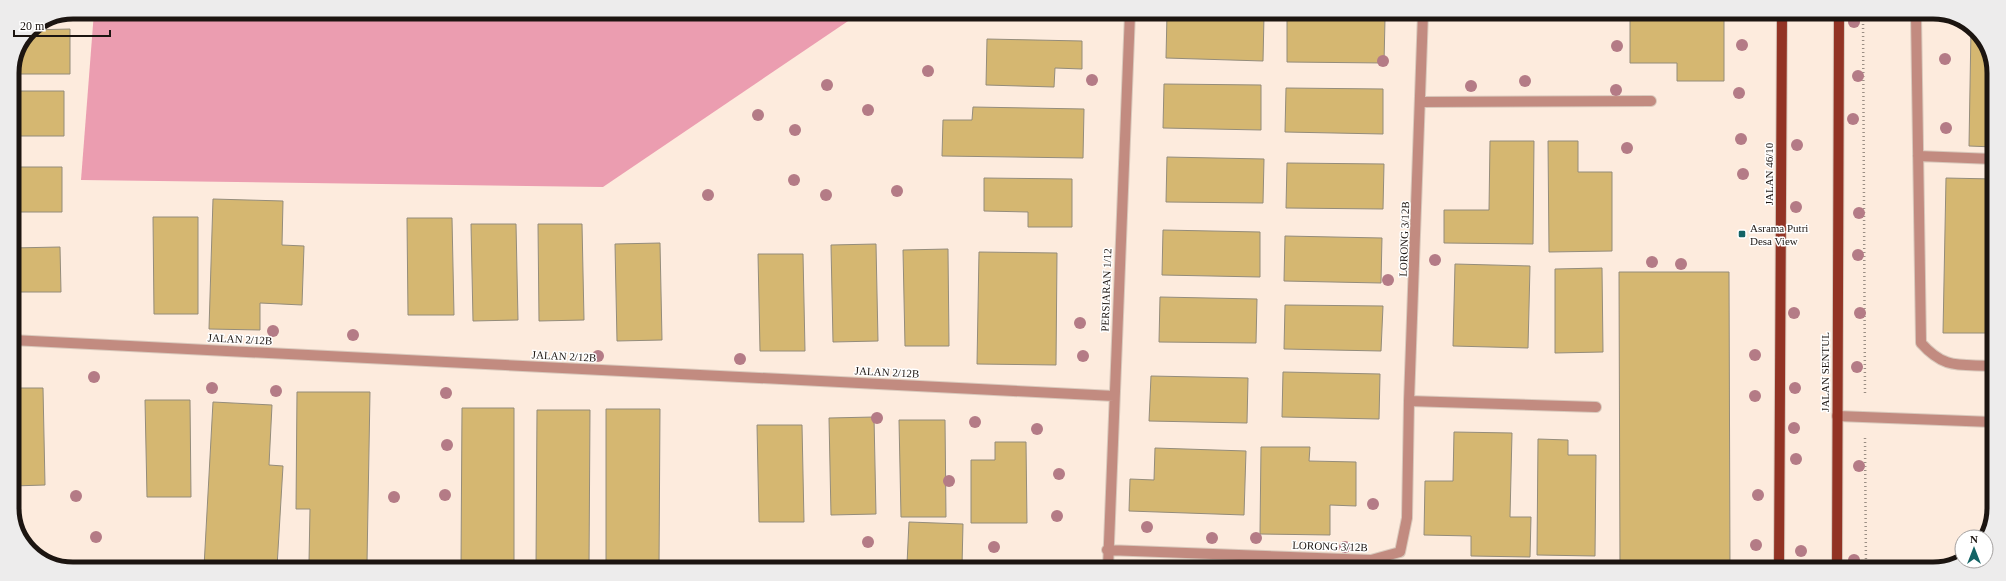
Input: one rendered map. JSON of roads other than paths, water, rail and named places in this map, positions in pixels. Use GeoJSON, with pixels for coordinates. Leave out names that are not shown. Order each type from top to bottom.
{"type":"FeatureCollection","features":[{"type":"Feature","properties":{"kind":"main road","name":"JALAN 46/10"},"geometry":{"type":"LineString","coordinates":[[1779,562],[1782,19]]}},
{"type":"Feature","properties":{"kind":"main road","name":"JALAN SENTUL"},"geometry":{"type":"LineString","coordinates":[[1837,562],[1839,19]]}},
{"type":"Feature","properties":{"kind":"street","name":"PERSIARAN 1/12"},"geometry":{"type":"LineString","coordinates":[[1108,562],[1130,19]]}},
{"type":"Feature","properties":{"kind":"street","name":"LORONG 3/12B"},"geometry":{"type":"LineString","coordinates":[[1108,550],[1371,560],[1400,552],[1407,518],[1409,401],[1423,19]]}},
{"type":"Feature","properties":{"kind":"street"},"geometry":{"type":"LineString","coordinates":[[1916,19],[1921,343],[1933,356],[1946,364],[1987,366]]}},
{"type":"Feature","properties":{"kind":"street"},"geometry":{"type":"LineString","coordinates":[[1421,102],[1651,101]]}},
{"type":"Feature","properties":{"kind":"street"},"geometry":{"type":"LineString","coordinates":[[1918,156],[1987,159]]}},
{"type":"Feature","properties":{"kind":"street","name":"JALAN 2/12B"},"geometry":{"type":"LineString","coordinates":[[19,340],[1114,396]]}},
{"type":"Feature","properties":{"kind":"street"},"geometry":{"type":"LineString","coordinates":[[1409,401],[1596,407]]}},
{"type":"Feature","properties":{"kind":"street"},"geometry":{"type":"LineString","coordinates":[[1837,416],[1987,422]]}},
{"type":"Feature","properties":{"kind":"place","name":"Asrama Putri Desa View"},"geometry":{"type":"Point","coordinates":[1742,234]}}]}
